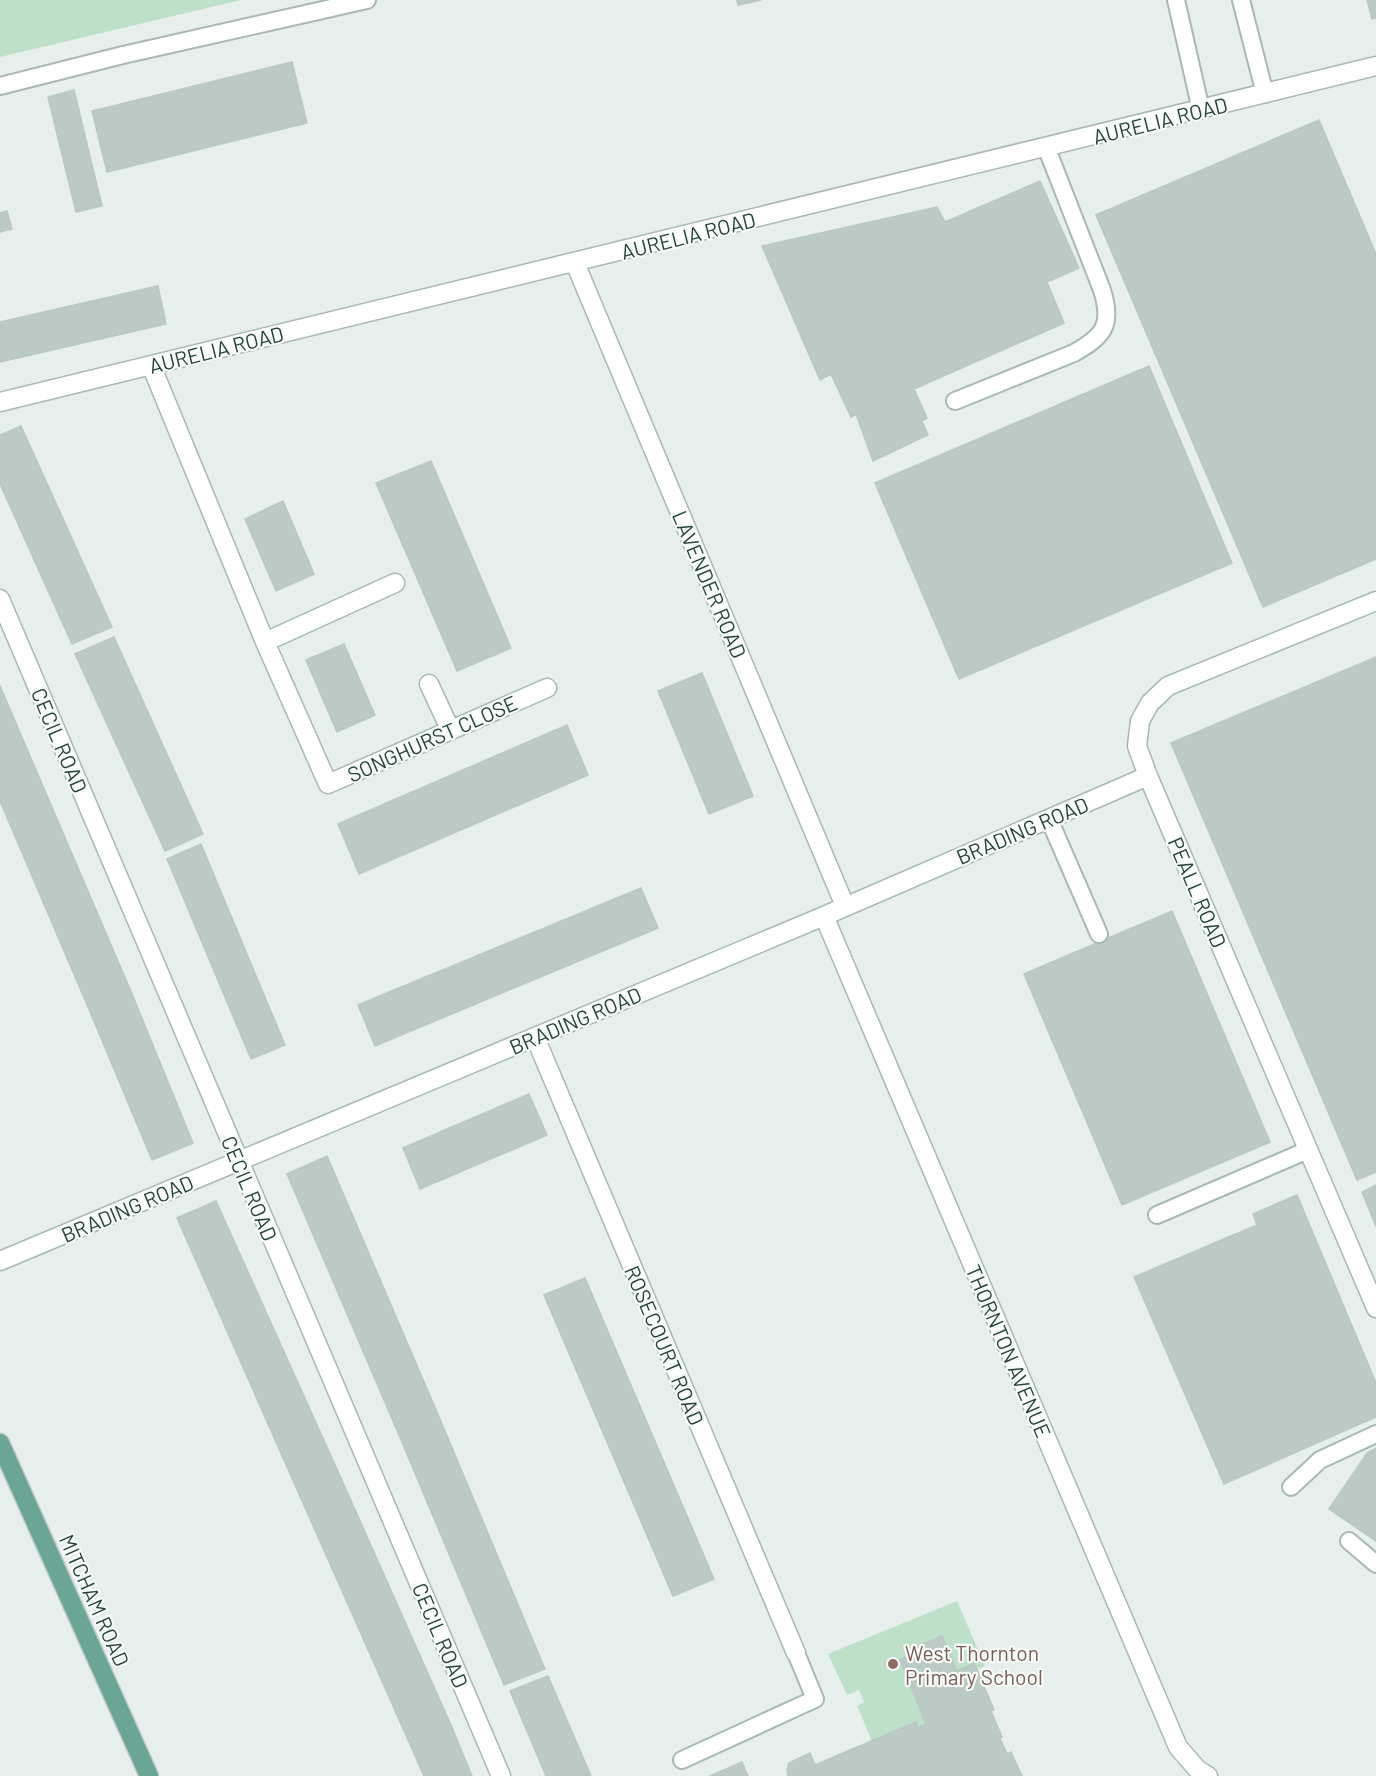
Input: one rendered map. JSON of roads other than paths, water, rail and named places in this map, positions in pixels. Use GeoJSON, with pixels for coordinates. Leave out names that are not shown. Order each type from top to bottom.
{"type":"FeatureCollection","features":[{"type":"Feature","properties":{"kind":"main road","name":"MITCHAM ROAD"},"geometry":{"type":"LineString","coordinates":[[0,1443],[148,1776]]}},
{"type":"Feature","properties":{"kind":"street","name":"AURELIA ROAD"},"geometry":{"type":"LineString","coordinates":[[0,402],[1047,149],[1376,66]]}},
{"type":"Feature","properties":{"kind":"street","name":"LAVENDER ROAD"},"geometry":{"type":"LineString","coordinates":[[575,263],[845,906]]}},
{"type":"Feature","properties":{"kind":"street","name":"SONGHURST CLOSE"},"geometry":{"type":"LineString","coordinates":[[151,365],[265,642],[328,784],[547,688]]}},
{"type":"Feature","properties":{"kind":"street"},"geometry":{"type":"LineString","coordinates":[[265,642],[395,583]]}},
{"type":"Feature","properties":{"kind":"street","name":"CECIL ROAD"},"geometry":{"type":"LineString","coordinates":[[0,599],[501,1776]]}},
{"type":"Feature","properties":{"kind":"street","name":"PEALL ROAD"},"geometry":{"type":"LineString","coordinates":[[1376,601],[1168,686],[1150,703],[1140,721],[1137,746],[1376,1308]]}},
{"type":"Feature","properties":{"kind":"street"},"geometry":{"type":"LineString","coordinates":[[429,684],[450,729]]}},
{"type":"Feature","properties":{"kind":"street","name":"BRADING ROAD"},"geometry":{"type":"LineString","coordinates":[[0,1261],[824,916],[1148,776]]}},
{"type":"Feature","properties":{"kind":"street","name":"THORNTON AVENUE"},"geometry":{"type":"LineString","coordinates":[[824,916],[1178,1747],[1197,1769],[1208,1776]]}},
{"type":"Feature","properties":{"kind":"street","name":"ROSECOURT ROAD"},"geometry":{"type":"LineString","coordinates":[[535,1037],[796,1653]]}},
{"type":"Feature","properties":{"kind":"lane"},"geometry":{"type":"LineString","coordinates":[[0,86],[123,55],[367,0]]}},
{"type":"Feature","properties":{"kind":"lane"},"geometry":{"type":"LineString","coordinates":[[1176,0],[1201,110]]}},
{"type":"Feature","properties":{"kind":"lane"},"geometry":{"type":"LineString","coordinates":[[1240,0],[1265,94]]}},
{"type":"Feature","properties":{"kind":"lane"},"geometry":{"type":"LineString","coordinates":[[956,401],[1091,344],[1102,331],[1107,319],[1108,309],[1102,290],[1047,149]]}},
{"type":"Feature","properties":{"kind":"lane"},"geometry":{"type":"LineString","coordinates":[[1049,819],[1099,934]]}},
{"type":"Feature","properties":{"kind":"lane"},"geometry":{"type":"LineString","coordinates":[[1157,1215],[1308,1150]]}},
{"type":"Feature","properties":{"kind":"lane"},"geometry":{"type":"LineString","coordinates":[[1291,1487],[1320,1460],[1376,1434]]}},
{"type":"Feature","properties":{"kind":"lane"},"geometry":{"type":"LineString","coordinates":[[1349,1541],[1376,1564]]}},
{"type":"Feature","properties":{"kind":"lane"},"geometry":{"type":"LineString","coordinates":[[682,1760],[815,1699],[796,1653]]}},
{"type":"Feature","properties":{"kind":"place","name":"West Thornton Primary School"},"geometry":{"type":"Point","coordinates":[893,1664]}}]}
